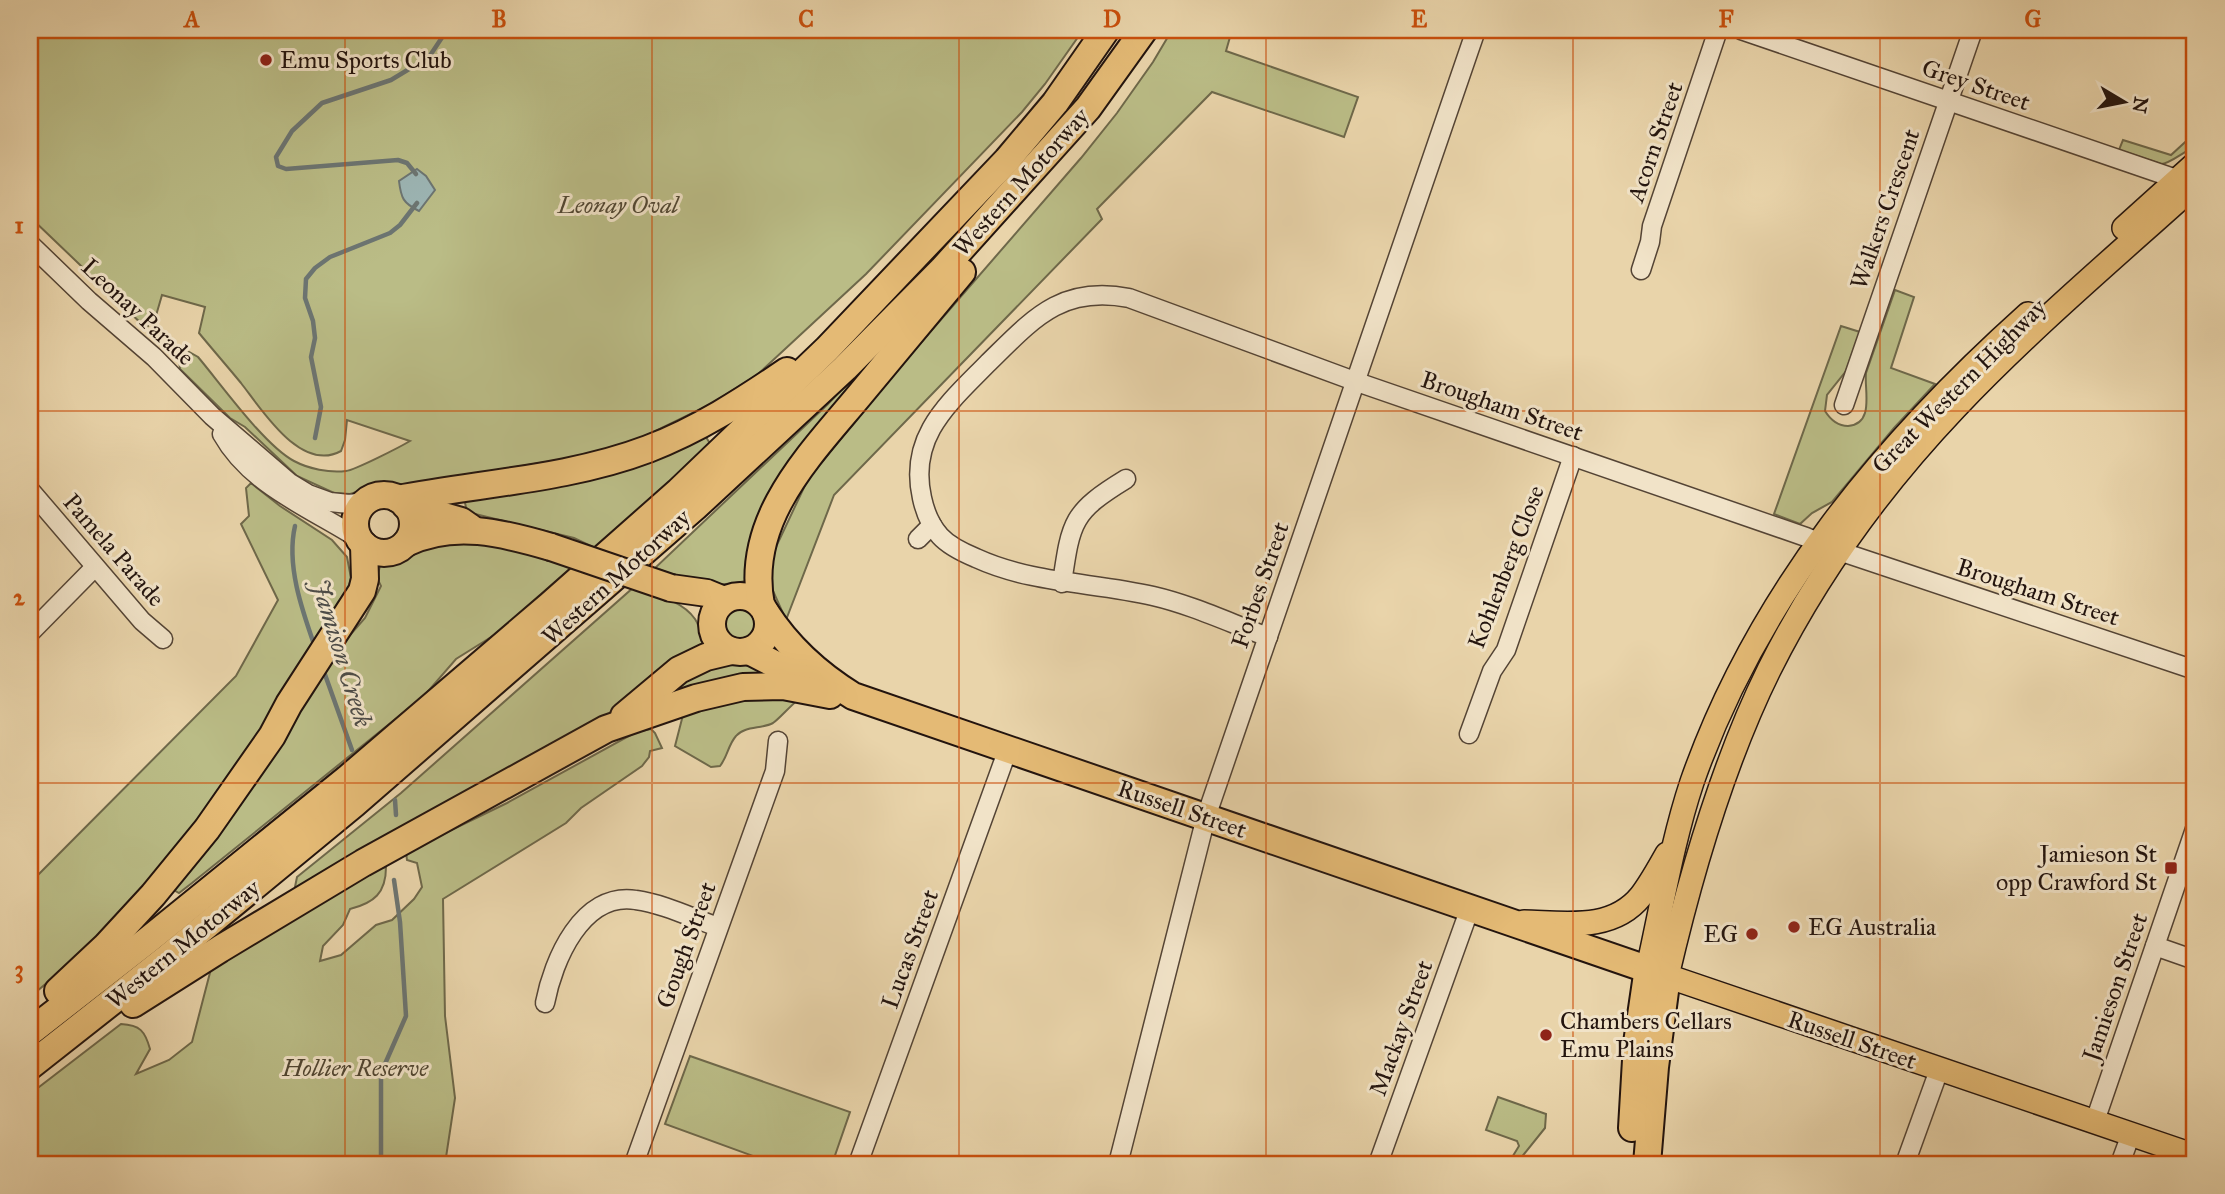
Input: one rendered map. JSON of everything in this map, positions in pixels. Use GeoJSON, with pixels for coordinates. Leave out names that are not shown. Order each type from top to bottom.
{"type":"FeatureCollection","features":[{"type":"Feature","properties":{"kind":"highway","name":"Western Motorway"},"geometry":{"type":"LineString","coordinates":[[30,1066],[167,958],[354,804],[394,754],[679,491],[818,358],[1007,160],[1055,103],[1106,30]]}},
{"type":"Feature","properties":{"kind":"highway","name":"Western Motorway"},"geometry":{"type":"LineString","coordinates":[[30,1032],[348,778],[394,754],[667,533],[845,368],[942,270],[1088,108],[1144,30]]}},
{"type":"Feature","properties":{"kind":"highway"},"geometry":{"type":"LineString","coordinates":[[30,1081],[133,1004],[188,968],[363,863],[606,729],[679,670],[706,657],[759,645],[766,636],[768,625],[757,585],[758,561],[772,517],[787,486],[1004,220],[1091,122],[1136,61],[1154,30]]}},
{"type":"Feature","properties":{"kind":"highway"},"geometry":{"type":"LineString","coordinates":[[402,502],[559,473],[656,446],[707,422],[756,392],[789,370],[822,340],[860,312]]}},
{"type":"Feature","properties":{"kind":"highway"},"geometry":{"type":"LineString","coordinates":[[30,1015],[106,946],[188,853],[272,736],[289,704],[362,590],[365,579],[361,542],[356,531],[357,515],[366,502],[382,495],[461,521],[472,529]]}},
{"type":"Feature","properties":{"kind":"highway"},"geometry":{"type":"LineString","coordinates":[[402,502],[413,520],[413,528],[406,544]]}},
{"type":"Feature","properties":{"kind":"highway"},"geometry":{"type":"LineString","coordinates":[[361,542],[372,551],[390,553],[434,534],[472,529],[551,547],[671,588],[718,610]]}},
{"type":"Feature","properties":{"kind":"highway"},"geometry":{"type":"LineString","coordinates":[[740,651],[716,639],[718,610],[734,596],[744,595],[753,598],[764,609]]}},
{"type":"Feature","properties":{"kind":"highway","name":"Russell Street"},"geometry":{"type":"LineString","coordinates":[[764,609],[775,626],[814,670],[842,695]]}},
{"type":"Feature","properties":{"kind":"highway","name":"Russell Street"},"geometry":{"type":"LineString","coordinates":[[740,651],[842,695],[1008,749],[1658,972]]}},
{"type":"Feature","properties":{"kind":"highway"},"geometry":{"type":"LineString","coordinates":[[606,729],[695,698],[743,687],[783,686],[842,695]]}},
{"type":"Feature","properties":{"kind":"highway","name":"Great Western Highway"},"geometry":{"type":"LineString","coordinates":[[1631,1164],[1635,1067],[1658,972]]}},
{"type":"Feature","properties":{"kind":"highway","name":"Great Western Highway"},"geometry":{"type":"LineString","coordinates":[[1647,1164],[1655,1068],[1658,972]]}},
{"type":"Feature","properties":{"kind":"main road","name":"Great Western Highway"},"geometry":{"type":"LineString","coordinates":[[1658,972],[1677,838],[1693,781],[1734,683],[1777,606],[1954,409],[2007,355],[2189,183],[2195,163]]}},
{"type":"Feature","properties":{"kind":"main road","name":"Great Western Highway"},"geometry":{"type":"LineString","coordinates":[[1658,972],[1691,886],[1721,789],[1749,715],[1828,547]]}},
{"type":"Feature","properties":{"kind":"main road","name":"Russell Street"},"geometry":{"type":"LineString","coordinates":[[1510,922],[1590,923],[1615,917],[1628,910],[1641,896],[1677,838]]}},
{"type":"Feature","properties":{"kind":"main road","name":"Russell Street"},"geometry":{"type":"LineString","coordinates":[[1658,972],[2195,1156]]}},
{"type":"Feature","properties":{"kind":"street","name":"Forbes Street"},"geometry":{"type":"LineString","coordinates":[[1118,1164],[1206,817],[1476,30]]}},
{"type":"Feature","properties":{"kind":"street","name":"Acorn Street"},"geometry":{"type":"LineString","coordinates":[[1641,270],[1652,226],[1718,30]]}},
{"type":"Feature","properties":{"kind":"street","name":"Grey Street"},"geometry":{"type":"LineString","coordinates":[[1741,30],[2189,183]]}},
{"type":"Feature","properties":{"kind":"street","name":"Walkers Crescent"},"geometry":{"type":"LineString","coordinates":[[1844,405],[1973,30]]}},
{"type":"Feature","properties":{"kind":"street","name":"Leonay Parade"},"geometry":{"type":"LineString","coordinates":[[30,244],[89,302],[154,357],[212,416],[290,483],[308,494],[339,504],[366,502]]}},
{"type":"Feature","properties":{"kind":"street","name":"Brougham Street"},"geometry":{"type":"LineString","coordinates":[[932,525],[923,504],[919,470],[922,449],[935,420],[947,404],[1034,318],[1058,303],[1103,294],[1140,301],[1357,382],[1828,547],[2195,670]]}},
{"type":"Feature","properties":{"kind":"street","name":"Leonay Parade"},"geometry":{"type":"LineString","coordinates":[[212,416],[228,445],[248,467],[286,498],[361,542]]}},
{"type":"Feature","properties":{"kind":"street","name":"Kohlenberg Close"},"geometry":{"type":"LineString","coordinates":[[1469,734],[1492,671],[1506,650],[1573,456]]}},
{"type":"Feature","properties":{"kind":"street"},"geometry":{"type":"LineString","coordinates":[[1062,583],[1070,534],[1079,514],[1091,502],[1126,479]]}},
{"type":"Feature","properties":{"kind":"street","name":"Pamela Parade"},"geometry":{"type":"LineString","coordinates":[[30,490],[142,621],[163,639]]}},
{"type":"Feature","properties":{"kind":"street"},"geometry":{"type":"LineString","coordinates":[[918,539],[932,525],[948,542],[982,561],[1022,575],[1162,598],[1268,638]]}},
{"type":"Feature","properties":{"kind":"street"},"geometry":{"type":"LineString","coordinates":[[30,633],[95,567]]}},
{"type":"Feature","properties":{"kind":"street","name":"Gough Street"},"geometry":{"type":"LineString","coordinates":[[634,1164],[775,771],[778,741]]}},
{"type":"Feature","properties":{"kind":"street","name":"Lucas Street"},"geometry":{"type":"LineString","coordinates":[[858,1164],[1008,749]]}},
{"type":"Feature","properties":{"kind":"street","name":"Jamieson Street"},"geometry":{"type":"LineString","coordinates":[[2095,1121],[2195,829]]}},
{"type":"Feature","properties":{"kind":"street"},"geometry":{"type":"LineString","coordinates":[[545,1003],[551,973],[565,945],[585,919],[607,904],[617,900],[637,900],[718,927]]}},
{"type":"Feature","properties":{"kind":"street","name":"Mackay Street"},"geometry":{"type":"LineString","coordinates":[[1378,1164],[1470,908]]}},
{"type":"Feature","properties":{"kind":"street"},"geometry":{"type":"LineString","coordinates":[[2155,946],[2195,960]]}},
{"type":"Feature","properties":{"kind":"street"},"geometry":{"type":"LineString","coordinates":[[1906,1164],[1939,1070]]}},
{"type":"Feature","properties":{"kind":"street"},"geometry":{"type":"LineString","coordinates":[[2120,1164],[2131,1134]]}},
{"type":"Feature","properties":{"kind":"green space","name":"Leonay Oval"},"geometry":{"type":"Polygon","coordinates":[[[30,30],[1083,30],[1022,112],[866,274],[757,375],[709,405],[637,440],[594,454],[412,484],[379,485],[350,494],[334,493],[297,476],[245,427],[230,418],[180,369],[179,358],[189,352],[198,357],[270,442],[294,461],[306,466],[326,471],[351,470],[410,441],[347,420],[341,451],[326,456],[297,446],[271,422],[199,333],[205,307],[162,295],[155,319],[146,328],[30,217],[30,30]]]}},
{"type":"Feature","properties":{"kind":"green space"},"geometry":{"type":"Polygon","coordinates":[[[1172,30],[1232,30],[1226,51],[1358,97],[1344,137],[1212,92],[1097,209],[1102,219],[834,495],[786,620],[769,582],[775,549],[808,479],[886,383],[1081,158],[1117,113],[1172,30]]]}},
{"type":"Feature","properties":{"kind":"green space"},"geometry":{"type":"Polygon","coordinates":[[[2195,133],[2195,147],[2161,164],[2119,150],[2123,140],[2171,155],[2195,133]]]}},
{"type":"Feature","properties":{"kind":"green space"},"geometry":{"type":"Polygon","coordinates":[[[1895,290],[1914,297],[1891,368],[1935,384],[1832,502],[1812,513],[1800,524],[1774,514],[1841,326],[1860,332],[1846,371],[1827,395],[1825,411],[1834,421],[1844,426],[1856,424],[1862,419],[1866,405],[1866,373],[1895,290]]]}},
{"type":"Feature","properties":{"kind":"green space"},"geometry":{"type":"Polygon","coordinates":[[[857,373],[861,374],[750,580],[723,584],[701,583],[655,568],[828,404],[857,373]]]}},
{"type":"Feature","properties":{"kind":"green space"},"geometry":{"type":"Polygon","coordinates":[[[704,434],[711,445],[595,548],[574,538],[467,512],[464,498],[704,434]]]}},
{"type":"Feature","properties":{"kind":"green space"},"geometry":{"type":"Polygon","coordinates":[[[251,483],[280,506],[332,540],[347,557],[351,578],[347,595],[262,734],[201,820],[121,914],[30,997],[30,883],[236,676],[278,600],[241,524],[249,516],[246,488],[251,483]]]}},
{"type":"Feature","properties":{"kind":"green space"},"geometry":{"type":"Polygon","coordinates":[[[472,539],[578,566],[496,634],[456,659],[424,696],[192,883],[179,893],[172,889],[344,642],[365,618],[381,586],[377,578],[381,562],[394,560],[414,548],[472,539]]]}},
{"type":"Feature","properties":{"kind":"green space"},"geometry":{"type":"Polygon","coordinates":[[[634,587],[667,598],[689,612],[698,625],[704,646],[627,707],[298,890],[295,887],[297,877],[401,793],[634,587]]]}},
{"type":"Feature","properties":{"kind":"green space"},"geometry":{"type":"Polygon","coordinates":[[[740,608],[752,612],[756,624],[752,636],[740,640],[728,636],[724,624],[728,612],[740,608]]]}},
{"type":"Feature","properties":{"kind":"green space"},"geometry":{"type":"Polygon","coordinates":[[[737,660],[745,660],[774,671],[642,712],[697,673],[737,663],[737,660]]]}},
{"type":"Feature","properties":{"kind":"green space"},"geometry":{"type":"Polygon","coordinates":[[[742,698],[798,700],[773,723],[739,733],[733,739],[720,766],[711,767],[675,746],[684,711],[742,698]]]}},
{"type":"Feature","properties":{"kind":"green space","name":"Hollier Reserve"},"geometry":{"type":"Polygon","coordinates":[[[651,729],[662,748],[650,751],[642,766],[581,808],[566,823],[443,899],[445,1016],[455,1098],[445,1164],[30,1164],[30,1094],[121,1024],[141,1030],[150,1049],[136,1074],[169,1060],[192,1042],[212,965],[386,867],[384,884],[377,896],[366,904],[350,909],[343,925],[323,946],[320,961],[341,955],[376,925],[392,920],[414,899],[422,887],[417,863],[407,860],[406,852],[507,803],[636,732],[651,729]]]}},
{"type":"Feature","properties":{"kind":"green space"},"geometry":{"type":"Polygon","coordinates":[[[690,1056],[850,1112],[832,1164],[775,1164],[665,1124],[690,1056]]]}},
{"type":"Feature","properties":{"kind":"green space"},"geometry":{"type":"Polygon","coordinates":[[[1498,1097],[1546,1114],[1545,1128],[1516,1164],[1508,1164],[1519,1146],[1517,1141],[1486,1130],[1498,1097]]]}},
{"type":"Feature","properties":{"kind":"water"},"geometry":{"type":"Polygon","coordinates":[[[417,169],[426,176],[435,190],[419,211],[404,199],[399,181],[417,169]]]}},
{"type":"Feature","properties":{"kind":"waterway","name":"Jamison Creek"},"geometry":{"type":"LineString","coordinates":[[416,174],[407,163],[398,160],[286,169],[278,166],[276,157],[292,131],[322,103],[391,80],[429,57],[447,30]]}},
{"type":"Feature","properties":{"kind":"waterway","name":"Jamison Creek"},"geometry":{"type":"LineString","coordinates":[[315,438],[321,407],[311,357],[315,338],[313,321],[305,298],[306,279],[330,257],[390,233],[417,203]]}},
{"type":"Feature","properties":{"kind":"waterway","name":"Jamison Creek"},"geometry":{"type":"LineString","coordinates":[[295,526],[292,556],[294,572],[315,647]]}},
{"type":"Feature","properties":{"kind":"waterway","name":"Jamison Creek"},"geometry":{"type":"LineString","coordinates":[[323,669],[352,750]]}},
{"type":"Feature","properties":{"kind":"waterway","name":"Jamison Creek"},"geometry":{"type":"LineString","coordinates":[[395,800],[396,815]]}},
{"type":"Feature","properties":{"kind":"waterway","name":"Jamison Creek"},"geometry":{"type":"LineString","coordinates":[[376,1164],[381,1160],[381,1073],[406,1016],[400,922],[394,880]]}},
{"type":"Feature","properties":{"kind":"place","name":"Emu Sports Club"},"geometry":{"type":"Point","coordinates":[266,60]}},
{"type":"Feature","properties":{"kind":"place","name":"Jamieson St opp Crawford St"},"geometry":{"type":"Point","coordinates":[2171,868]}},
{"type":"Feature","properties":{"kind":"place","name":"EG Australia"},"geometry":{"type":"Point","coordinates":[1794,927]}},
{"type":"Feature","properties":{"kind":"place","name":"EG"},"geometry":{"type":"Point","coordinates":[1752,934]}},
{"type":"Feature","properties":{"kind":"place","name":"Chambers Cellars Emu Plains"},"geometry":{"type":"Point","coordinates":[1546,1035]}}]}
